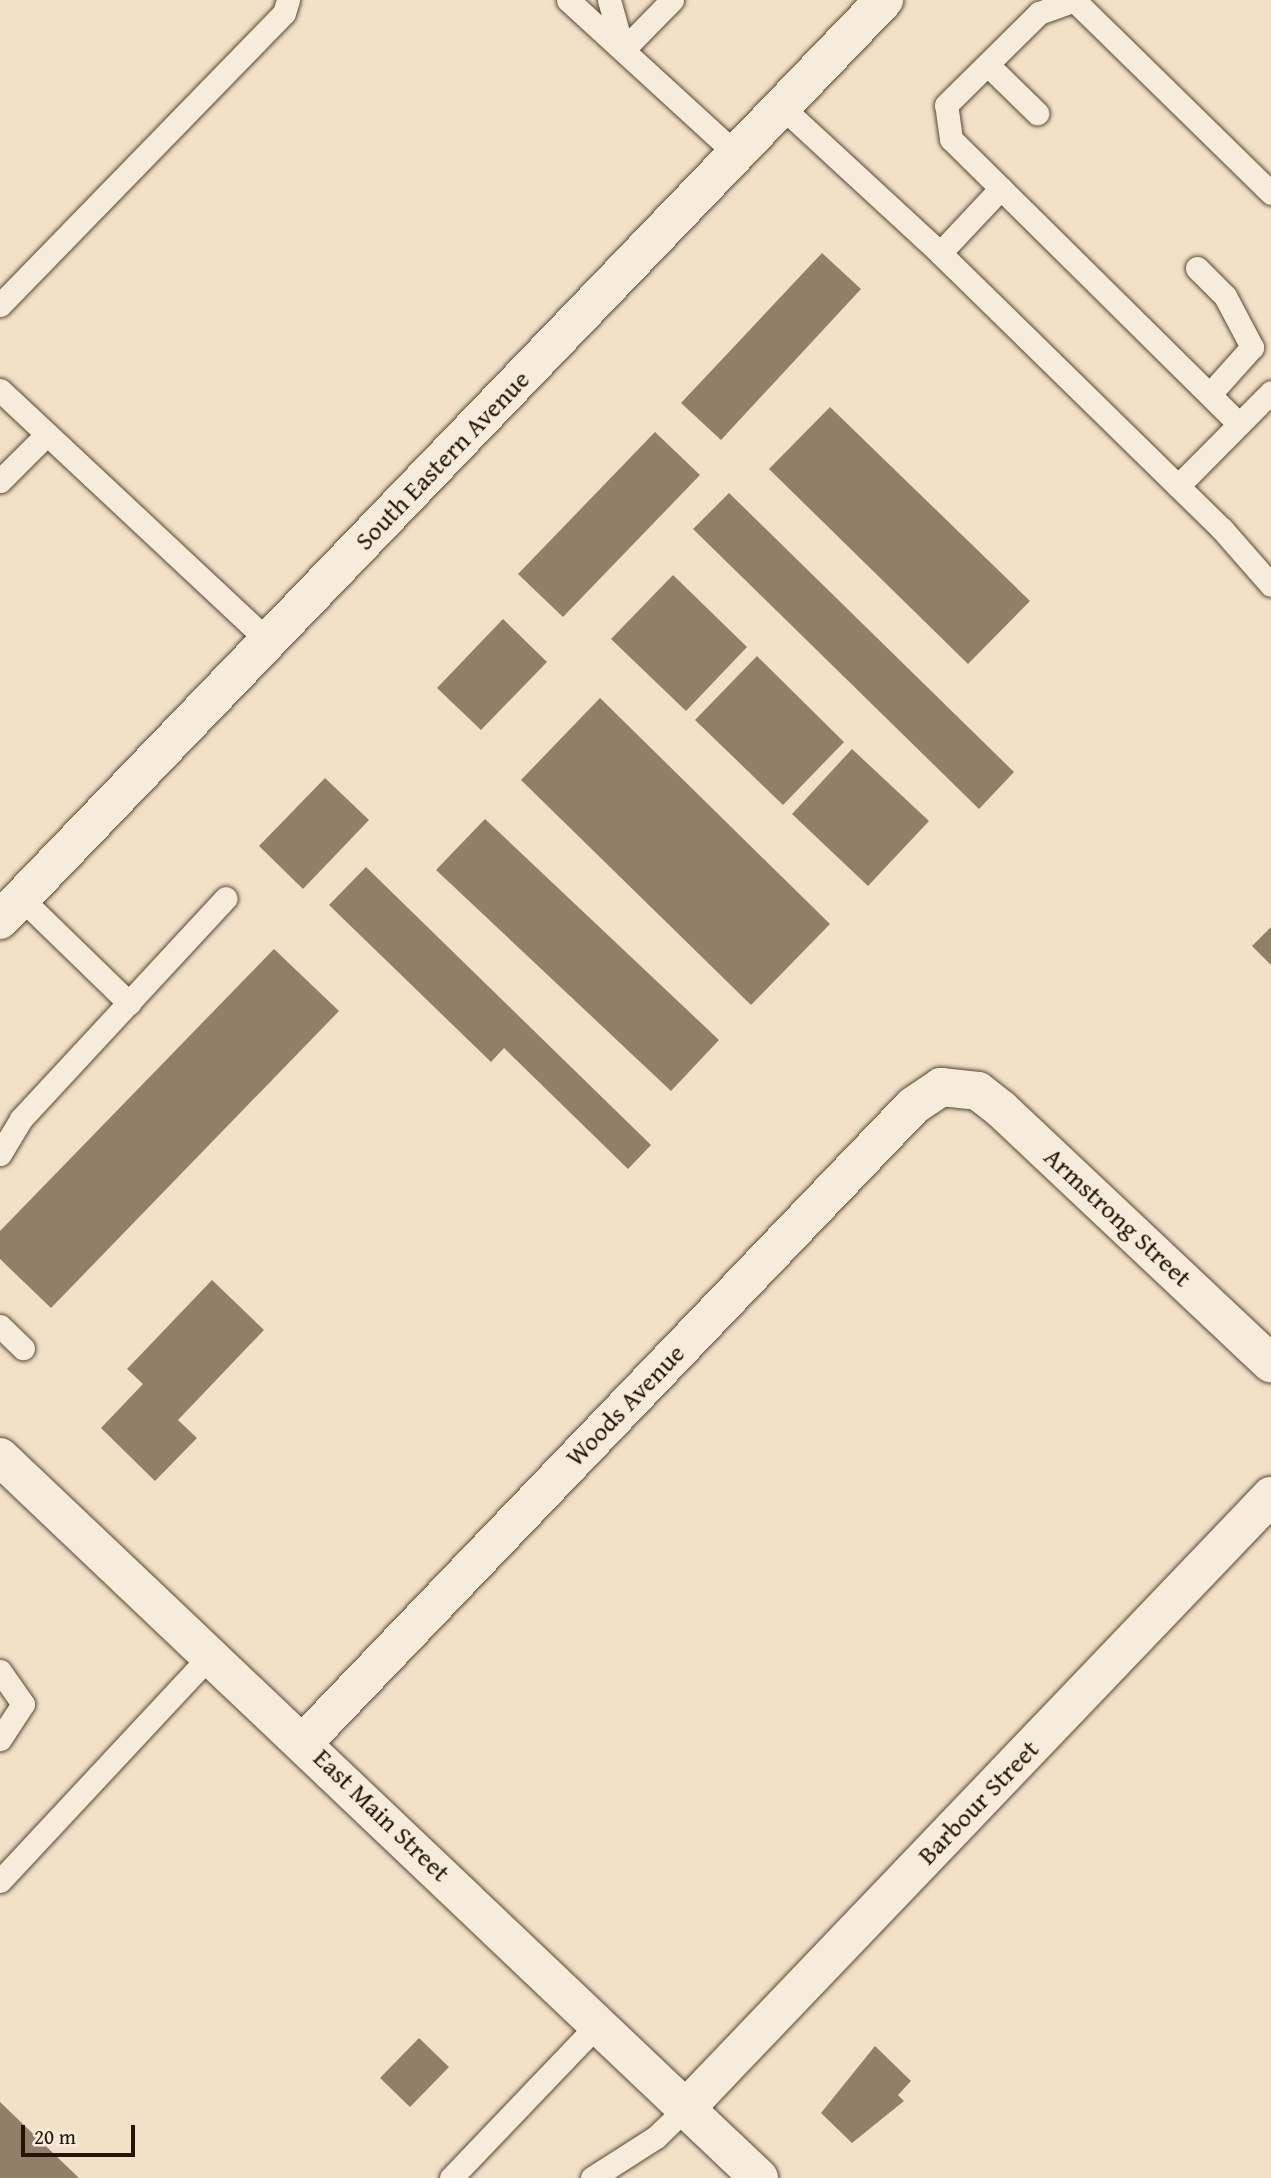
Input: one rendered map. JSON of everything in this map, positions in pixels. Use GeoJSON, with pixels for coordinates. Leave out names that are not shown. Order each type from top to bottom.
{"type":"FeatureCollection","features":[{"type":"Feature","properties":{"kind":"main road","name":"South Eastern Avenue"},"geometry":{"type":"LineString","coordinates":[[10,909],[782,107],[871,4]]}},
{"type":"Feature","properties":{"kind":"main road","name":"Armstrong Street"},"geometry":{"type":"LineString","coordinates":[[956,1085],[1002,1109],[1271,1363]]}},
{"type":"Feature","properties":{"kind":"main road","name":"Woods Avenue"},"geometry":{"type":"LineString","coordinates":[[304,1741],[913,1106],[956,1085]]}},
{"type":"Feature","properties":{"kind":"main road","name":"East Main Street"},"geometry":{"type":"LineString","coordinates":[[0,1457],[304,1741],[758,2178]]}},
{"type":"Feature","properties":{"kind":"main road","name":"Barbour Street"},"geometry":{"type":"LineString","coordinates":[[686,2108],[1271,1496]]}},
{"type":"Feature","properties":{"kind":"lane"},"geometry":{"type":"LineString","coordinates":[[0,305],[285,13],[288,0]]}},
{"type":"Feature","properties":{"kind":"lane"},"geometry":{"type":"LineString","coordinates":[[568,0],[736,154]]}},
{"type":"Feature","properties":{"kind":"lane"},"geometry":{"type":"LineString","coordinates":[[609,0],[623,50]]}},
{"type":"Feature","properties":{"kind":"lane"},"geometry":{"type":"LineString","coordinates":[[623,50],[672,0]]}},
{"type":"Feature","properties":{"kind":"lane"},"geometry":{"type":"LineString","coordinates":[[1239,424],[951,139],[946,105],[1039,13],[1074,0],[1271,193]]}},
{"type":"Feature","properties":{"kind":"lane"},"geometry":{"type":"LineString","coordinates":[[988,65],[1037,113]]}},
{"type":"Feature","properties":{"kind":"lane"},"geometry":{"type":"LineString","coordinates":[[782,107],[940,253],[1178,486],[1271,585]]}},
{"type":"Feature","properties":{"kind":"lane"},"geometry":{"type":"LineString","coordinates":[[940,253],[1002,188]]}},
{"type":"Feature","properties":{"kind":"lane"},"geometry":{"type":"LineString","coordinates":[[1197,268],[1225,296],[1252,347],[1210,394]]}},
{"type":"Feature","properties":{"kind":"lane"},"geometry":{"type":"LineString","coordinates":[[0,390],[268,641]]}},
{"type":"Feature","properties":{"kind":"lane"},"geometry":{"type":"LineString","coordinates":[[1178,486],[1271,392]]}},
{"type":"Feature","properties":{"kind":"lane"},"geometry":{"type":"LineString","coordinates":[[0,481],[47,434]]}},
{"type":"Feature","properties":{"kind":"lane"},"geometry":{"type":"LineString","coordinates":[[0,1154],[21,1119],[226,898]]}},
{"type":"Feature","properties":{"kind":"lane"},"geometry":{"type":"LineString","coordinates":[[10,909],[129,1003]]}},
{"type":"Feature","properties":{"kind":"lane"},"geometry":{"type":"LineString","coordinates":[[0,1326],[23,1349]]}},
{"type":"Feature","properties":{"kind":"lane"},"geometry":{"type":"LineString","coordinates":[[0,1881],[211,1656]]}},
{"type":"Feature","properties":{"kind":"lane"},"geometry":{"type":"LineString","coordinates":[[0,1671],[23,1704],[0,1739]]}},
{"type":"Feature","properties":{"kind":"lane"},"geometry":{"type":"LineString","coordinates":[[451,2178],[598,2023]]}},
{"type":"Feature","properties":{"kind":"lane"},"geometry":{"type":"LineString","coordinates":[[592,2178],[656,2137],[686,2108]]}},
{"type":"Feature","properties":{"kind":"building"},"geometry":{"type":"Polygon","coordinates":[[[822,253],[861,289],[721,440],[681,403],[822,253]]]}},
{"type":"Feature","properties":{"kind":"building"},"geometry":{"type":"Polygon","coordinates":[[[830,407],[1030,601],[968,664],[769,469],[830,407]]]}},
{"type":"Feature","properties":{"kind":"building"},"geometry":{"type":"Polygon","coordinates":[[[655,432],[700,475],[563,617],[518,574],[655,432]]]}},
{"type":"Feature","properties":{"kind":"building"},"geometry":{"type":"Polygon","coordinates":[[[729,493],[1014,772],[979,809],[693,529],[729,493]]]}},
{"type":"Feature","properties":{"kind":"building"},"geometry":{"type":"Polygon","coordinates":[[[673,575],[747,647],[686,711],[611,639],[673,575]]]}},
{"type":"Feature","properties":{"kind":"building"},"geometry":{"type":"Polygon","coordinates":[[[503,619],[547,662],[481,730],[437,688],[503,619]]]}},
{"type":"Feature","properties":{"kind":"building"},"geometry":{"type":"Polygon","coordinates":[[[757,656],[844,742],[783,805],[695,720],[757,656]]]}},
{"type":"Feature","properties":{"kind":"building"},"geometry":{"type":"Polygon","coordinates":[[[600,698],[830,924],[751,1005],[521,780],[600,698]]]}},
{"type":"Feature","properties":{"kind":"building"},"geometry":{"type":"Polygon","coordinates":[[[852,749],[929,821],[868,886],[792,814],[852,749]]]}},
{"type":"Feature","properties":{"kind":"building"},"geometry":{"type":"Polygon","coordinates":[[[325,778],[369,820],[303,889],[259,846],[325,778]]]}},
{"type":"Feature","properties":{"kind":"building"},"geometry":{"type":"Polygon","coordinates":[[[485,819],[719,1040],[671,1091],[436,870],[485,819]]]}},
{"type":"Feature","properties":{"kind":"building"},"geometry":{"type":"Polygon","coordinates":[[[366,867],[651,1145],[628,1169],[504,1048],[491,1062],[329,905],[366,867]]]}},
{"type":"Feature","properties":{"kind":"building"},"geometry":{"type":"Polygon","coordinates":[[[1271,927],[1271,965],[1252,946],[1271,927]]]}},
{"type":"Feature","properties":{"kind":"building"},"geometry":{"type":"Polygon","coordinates":[[[274,949],[339,1011],[51,1308],[0,1259],[0,1231],[274,949]]]}},
{"type":"Feature","properties":{"kind":"building"},"geometry":{"type":"Polygon","coordinates":[[[212,1280],[264,1330],[178,1420],[197,1438],[155,1481],[101,1428],[143,1384],[127,1369],[212,1280]]]}},
{"type":"Feature","properties":{"kind":"building"},"geometry":{"type":"Polygon","coordinates":[[[419,2038],[449,2067],[410,2107],[380,2078],[419,2038]]]}},
{"type":"Feature","properties":{"kind":"building"},"geometry":{"type":"Polygon","coordinates":[[[875,2046],[911,2081],[898,2095],[904,2101],[852,2143],[821,2113],[875,2046]]]}},
{"type":"Feature","properties":{"kind":"building"},"geometry":{"type":"Polygon","coordinates":[[[0,2102],[79,2178],[0,2178],[0,2102]]]}}]}
